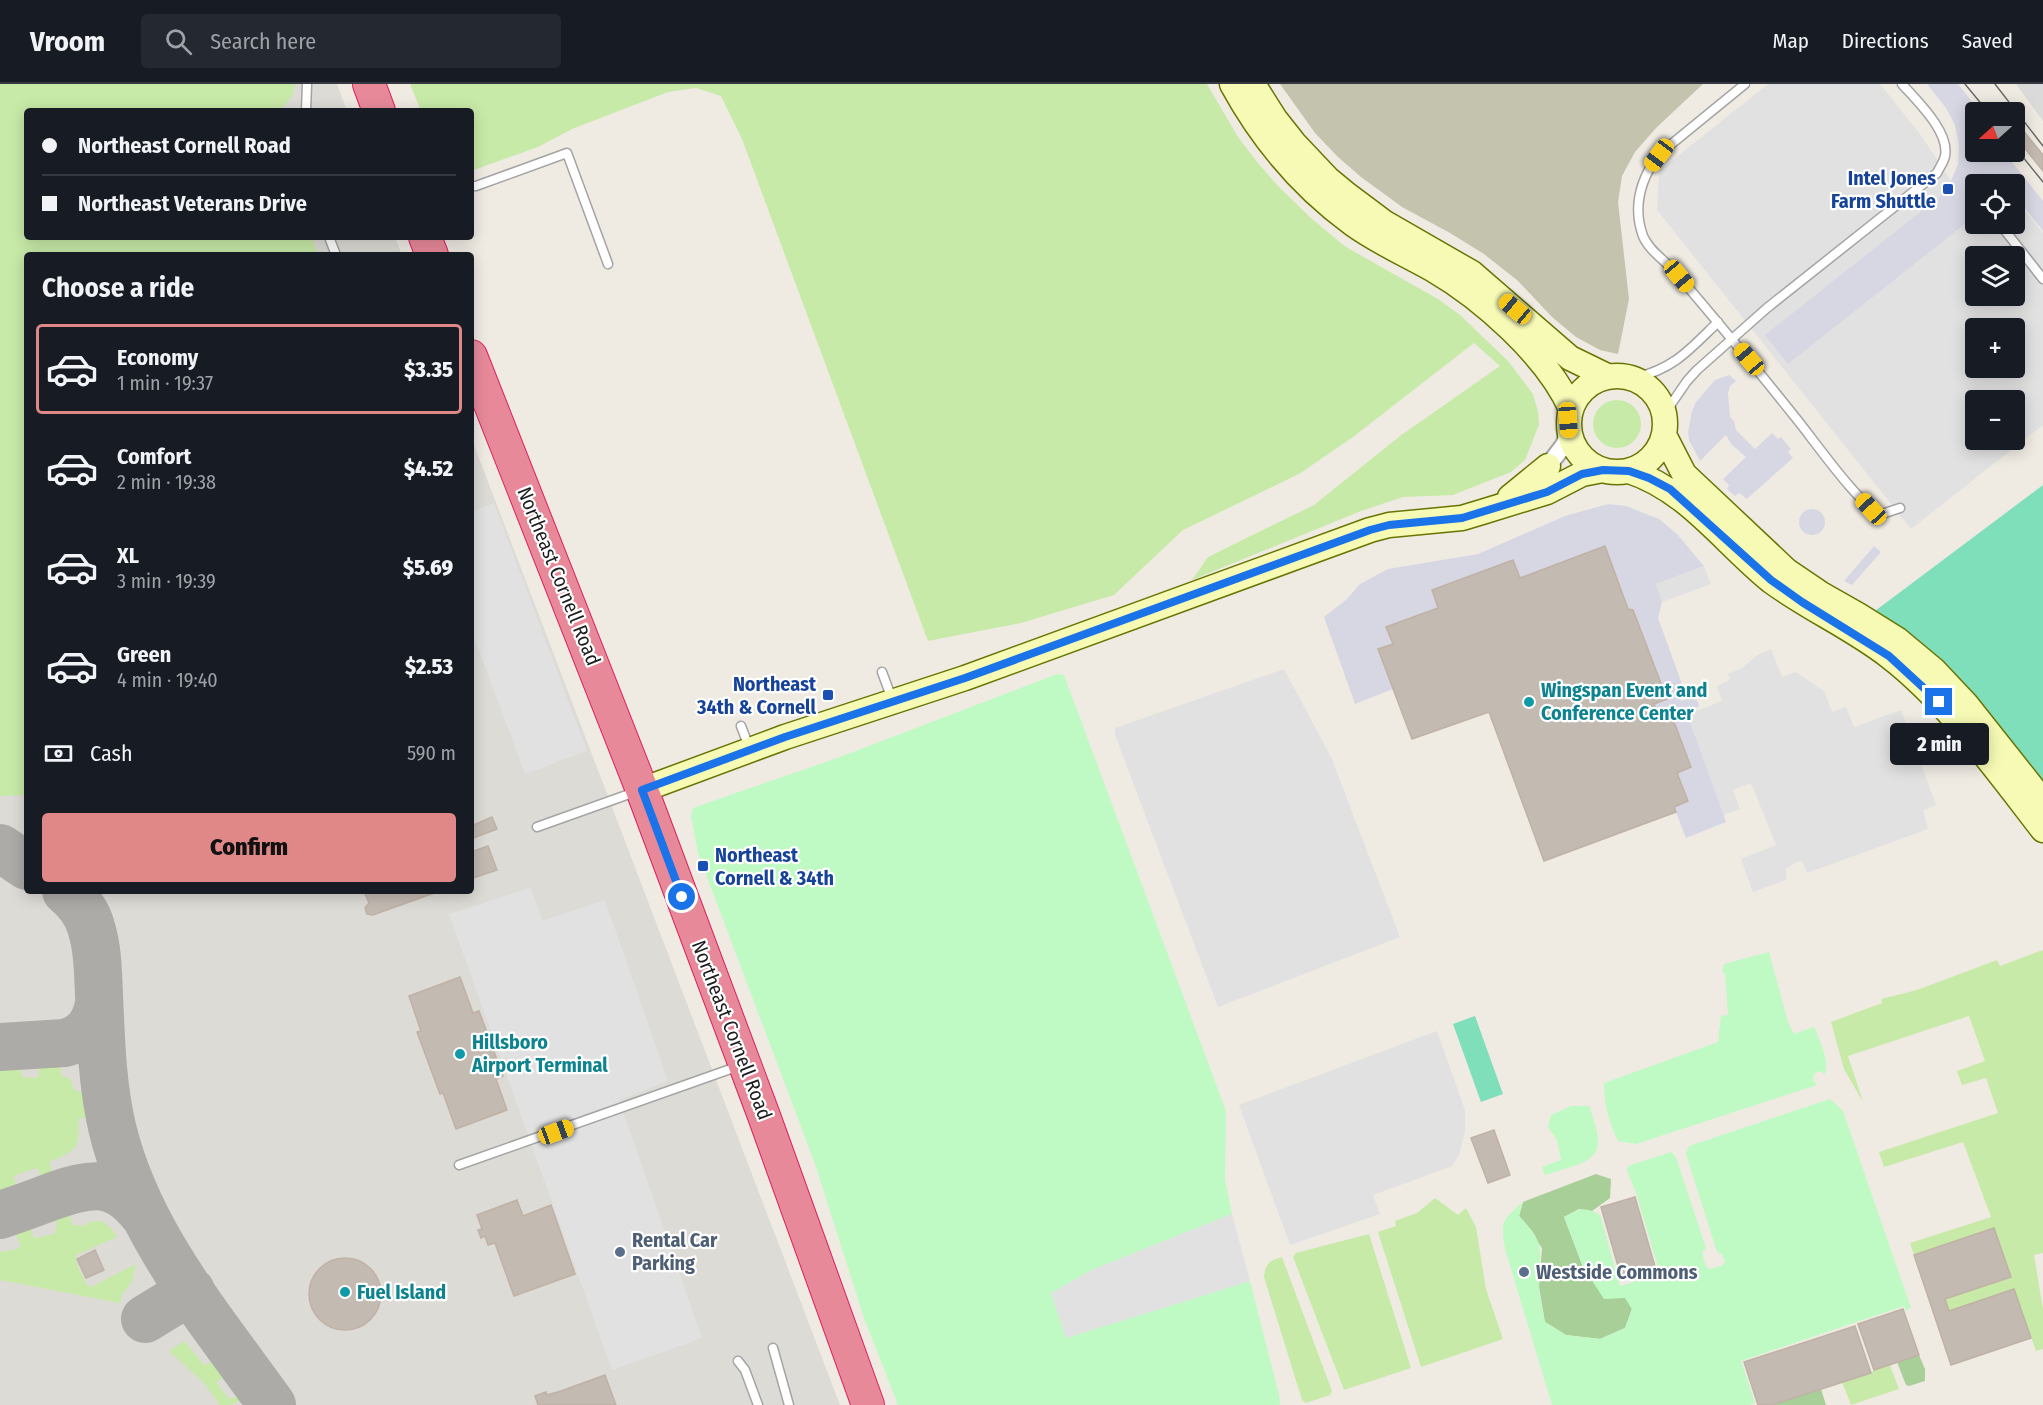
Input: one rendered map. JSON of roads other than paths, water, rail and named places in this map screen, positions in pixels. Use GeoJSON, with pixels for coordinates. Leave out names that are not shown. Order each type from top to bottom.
{"type":"FeatureCollection","features":[{"type":"Feature","properties":{"kind":"highway"},"geometry":{"type":"LineString","coordinates":[[369,84],[378,108]]}},
{"type":"Feature","properties":{"kind":"highway","name":"Northeast Cornell Road"},"geometry":{"type":"LineString","coordinates":[[474,364],[642,790],[745,1064],[868,1405]]}},
{"type":"Feature","properties":{"kind":"street"},"geometry":{"type":"LineString","coordinates":[[1232,84],[1248,112],[1277,152],[1316,194],[1370,236],[1431,269],[1485,305],[1553,375],[1570,420],[1573,444],[1590,464],[1603,470]]}},
{"type":"Feature","properties":{"kind":"street"},"geometry":{"type":"LineString","coordinates":[[1253,84],[1275,119],[1328,179],[1385,223],[1472,273],[1570,358],[1607,376]]}},
{"type":"Feature","properties":{"kind":"street"},"geometry":{"type":"LineString","coordinates":[[1498,506],[1548,466],[1564,445],[1570,420],[1583,389],[1593,381],[1607,376],[1620,375],[1635,378],[1654,391],[1665,413],[1665,437],[1652,458],[1629,471]]}},
{"type":"Feature","properties":{"kind":"street"},"geometry":{"type":"LineString","coordinates":[[1665,437],[1684,474],[1787,571],[1898,640],[1934,670],[1966,704],[2043,801]]}},
{"type":"Feature","properties":{"kind":"street"},"geometry":{"type":"LineString","coordinates":[[642,790],[750,750],[965,678],[1370,530],[1389,525],[1462,518],[1547,492],[1582,474],[1603,470],[1629,471],[1670,489],[1771,580],[1889,656],[1926,688],[1952,716],[2043,830]]}},
{"type":"Feature","properties":{"kind":"lane"},"geometry":{"type":"LineString","coordinates":[[306,84],[306,108]]}},
{"type":"Feature","properties":{"kind":"lane"},"geometry":{"type":"LineString","coordinates":[[1744,84],[1659,155],[1649,168],[1638,198],[1643,236],[1649,246],[1666,260],[1718,322],[1848,484],[1871,509],[1882,514],[1900,508]]}},
{"type":"Feature","properties":{"kind":"lane"},"geometry":{"type":"LineString","coordinates":[[1665,413],[1687,381],[1767,308],[1936,173],[1945,156],[1945,142],[1938,128],[1902,84]]}},
{"type":"Feature","properties":{"kind":"lane"},"geometry":{"type":"LineString","coordinates":[[474,188],[567,153],[608,264]]}},
{"type":"Feature","properties":{"kind":"lane"},"geometry":{"type":"LineString","coordinates":[[2008,234],[2043,279]]}},
{"type":"Feature","properties":{"kind":"lane"},"geometry":{"type":"LineString","coordinates":[[1635,378],[1656,373],[1673,364],[1718,322]]}},
{"type":"Feature","properties":{"kind":"lane"},"geometry":{"type":"LineString","coordinates":[[882,672],[893,702]]}},
{"type":"Feature","properties":{"kind":"lane"},"geometry":{"type":"LineString","coordinates":[[741,726],[750,750]]}},
{"type":"Feature","properties":{"kind":"lane"},"geometry":{"type":"LineString","coordinates":[[537,827],[642,790]]}},
{"type":"Feature","properties":{"kind":"lane"},"geometry":{"type":"LineString","coordinates":[[459,1165],[745,1064]]}},
{"type":"Feature","properties":{"kind":"lane"},"geometry":{"type":"LineString","coordinates":[[773,1348],[789,1405]]}},
{"type":"Feature","properties":{"kind":"lane"},"geometry":{"type":"LineString","coordinates":[[738,1362],[745,1370],[758,1405]]}},
{"type":"Feature","properties":{"kind":"tram line"},"geometry":{"type":"LineString","coordinates":[[1965,84],[1980,102]]}},
{"type":"Feature","properties":{"kind":"tram line"},"geometry":{"type":"LineString","coordinates":[[1995,84],[2043,146]]}},
{"type":"Feature","properties":{"kind":"tram line"},"geometry":{"type":"LineString","coordinates":[[2025,160],[2043,182]]}},
{"type":"Feature","properties":{"kind":"place","name":"Intel Jones Farm Shuttle"},"geometry":{"type":"Point","coordinates":[1948,189]}},
{"type":"Feature","properties":{"kind":"place","name":"Northeast 34th & Cornell"},"geometry":{"type":"Point","coordinates":[828,695]}},
{"type":"Feature","properties":{"kind":"place","name":"Wingspan Event and Conference Center"},"geometry":{"type":"Point","coordinates":[1529,702]}},
{"type":"Feature","properties":{"kind":"place","name":"Northeast Cornell & 34th"},"geometry":{"type":"Point","coordinates":[703,866]}},
{"type":"Feature","properties":{"kind":"place","name":"Hillsboro Airport Terminal"},"geometry":{"type":"Point","coordinates":[460,1054]}},
{"type":"Feature","properties":{"kind":"place","name":"Rental Car Parking"},"geometry":{"type":"Point","coordinates":[620,1252]}},
{"type":"Feature","properties":{"kind":"place","name":"Westside Commons"},"geometry":{"type":"Point","coordinates":[1524,1272]}},
{"type":"Feature","properties":{"kind":"place","name":"Fuel Island"},"geometry":{"type":"Point","coordinates":[345,1292]}}]}
